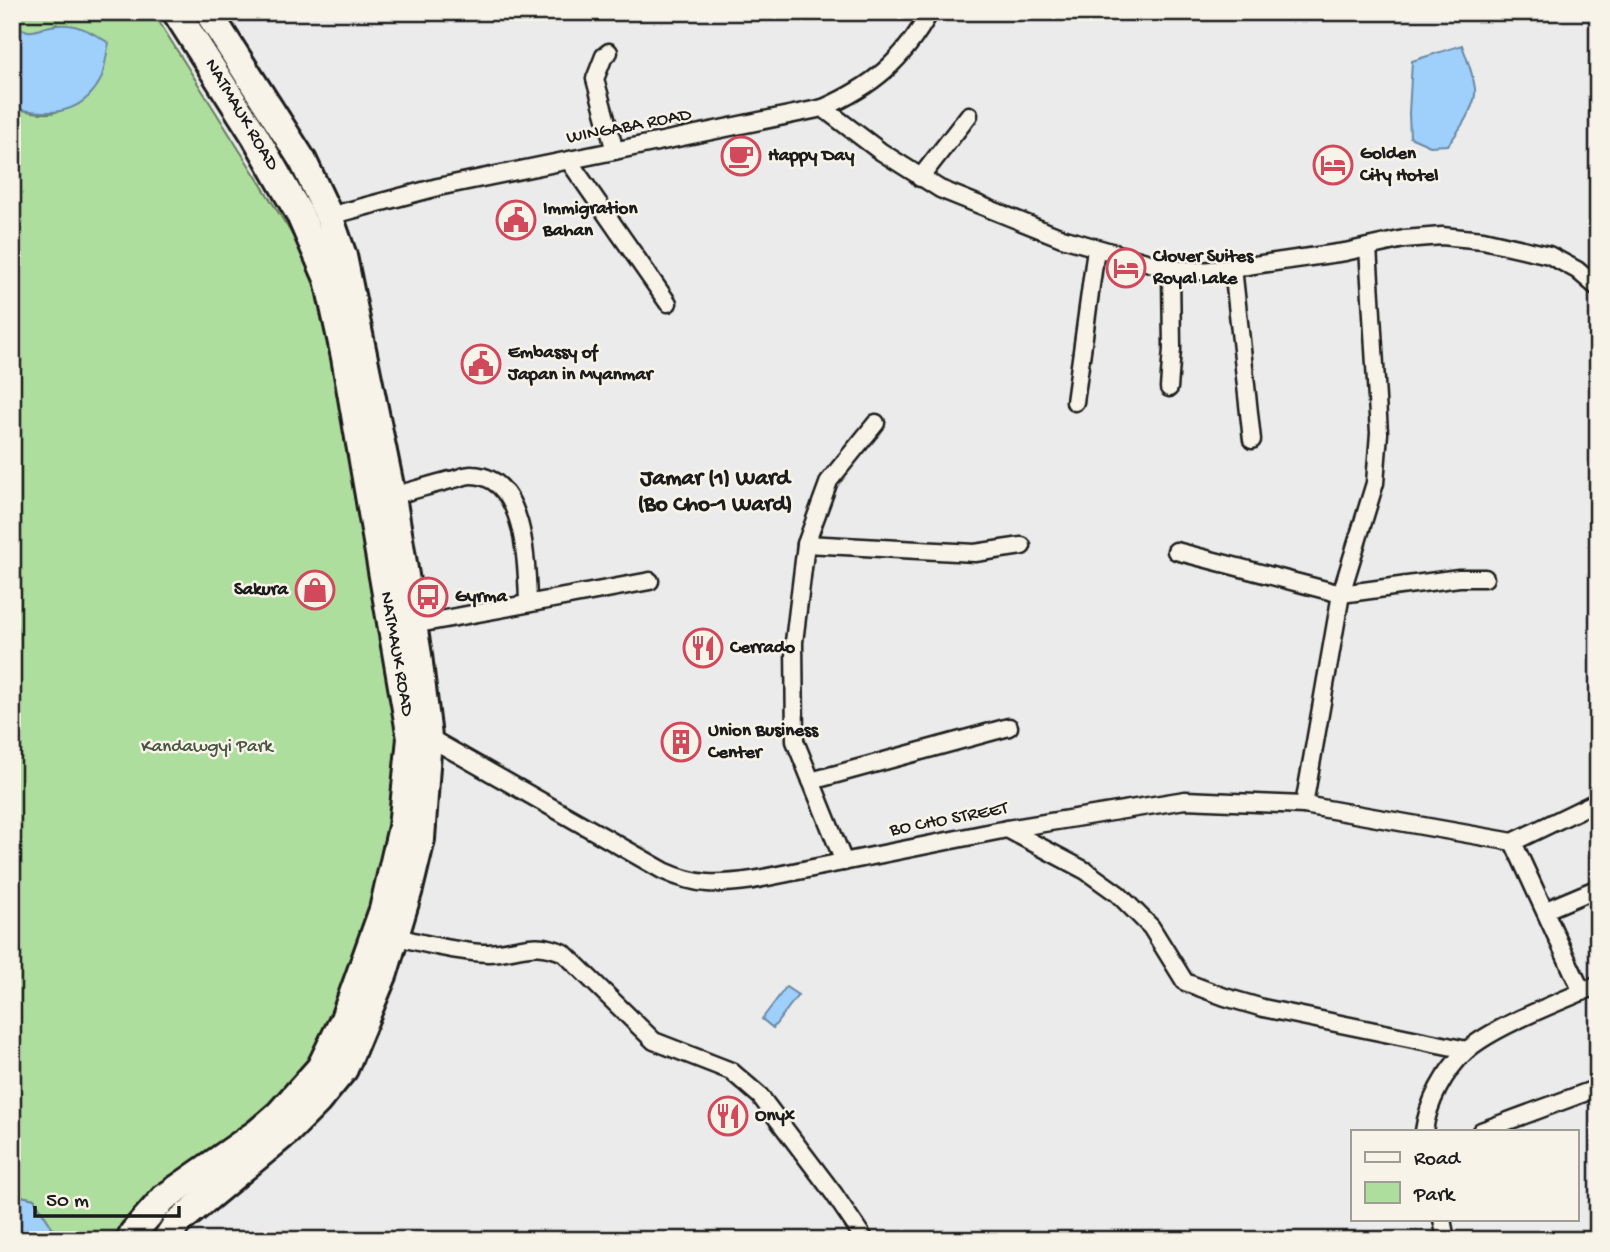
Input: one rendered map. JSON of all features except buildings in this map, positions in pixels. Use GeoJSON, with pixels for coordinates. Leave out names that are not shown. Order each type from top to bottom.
{"type":"FeatureCollection","features":[{"type":"Feature","properties":{"kind":"main road","name":"NATMAUK ROAD"},"geometry":{"type":"LineString","coordinates":[[176,12],[249,126],[300,215],[328,279],[345,358],[371,447],[391,496],[413,625],[407,657]]}},
{"type":"Feature","properties":{"kind":"main road","name":"NATMAUK ROAD"},"geometry":{"type":"LineString","coordinates":[[130,1240],[164,1198],[257,1133],[320,1069],[409,889],[421,839],[419,738],[343,256],[329,216],[303,161],[208,12]]}},
{"type":"Feature","properties":{"kind":"main road","name":"NATMAUK ROAD"},"geometry":{"type":"LineString","coordinates":[[166,1240],[177,1223],[288,1131],[344,1069],[384,973],[386,932]]}},
{"type":"Feature","properties":{"kind":"street","name":"WINGABA ROAD"},"geometry":{"type":"LineString","coordinates":[[300,215],[329,216],[438,187],[823,108],[856,93],[884,72],[916,37],[930,12]]}},
{"type":"Feature","properties":{"kind":"street"},"geometry":{"type":"LineString","coordinates":[[609,52],[604,55],[595,79],[615,151]]}},
{"type":"Feature","properties":{"kind":"street"},"geometry":{"type":"LineString","coordinates":[[823,108],[920,178],[964,199],[1062,238],[1171,270],[1233,268],[1345,252],[1404,239],[1442,236],[1483,240],[1549,255],[1577,270],[1598,288]]}},
{"type":"Feature","properties":{"kind":"street"},"geometry":{"type":"LineString","coordinates":[[920,178],[969,115]]}},
{"type":"Feature","properties":{"kind":"street"},"geometry":{"type":"LineString","coordinates":[[569,161],[668,303]]}},
{"type":"Feature","properties":{"kind":"street"},"geometry":{"type":"LineString","coordinates":[[1304,805],[1341,594],[1375,483],[1379,433],[1368,247]]}},
{"type":"Feature","properties":{"kind":"street"},"geometry":{"type":"LineString","coordinates":[[1075,402],[1096,249]]}},
{"type":"Feature","properties":{"kind":"street"},"geometry":{"type":"LineString","coordinates":[[1233,268],[1252,440]]}},
{"type":"Feature","properties":{"kind":"street"},"geometry":{"type":"LineString","coordinates":[[1169,388],[1172,349],[1171,270]]}},
{"type":"Feature","properties":{"kind":"street"},"geometry":{"type":"LineString","coordinates":[[844,862],[794,741],[794,642],[806,544],[829,481],[876,423]]}},
{"type":"Feature","properties":{"kind":"street"},"geometry":{"type":"LineString","coordinates":[[391,496],[471,475],[489,480],[500,487],[509,499],[521,526],[528,603]]}},
{"type":"Feature","properties":{"kind":"street"},"geometry":{"type":"LineString","coordinates":[[806,544],[975,553],[1022,546]]}},
{"type":"Feature","properties":{"kind":"street"},"geometry":{"type":"LineString","coordinates":[[1176,551],[1341,594],[1459,578],[1485,578]]}},
{"type":"Feature","properties":{"kind":"street"},"geometry":{"type":"LineString","coordinates":[[413,625],[650,581]]}},
{"type":"Feature","properties":{"kind":"street"},"geometry":{"type":"LineString","coordinates":[[811,781],[1009,727]]}},
{"type":"Feature","properties":{"kind":"street","name":"BO CHO STREET"},"geometry":{"type":"LineString","coordinates":[[419,738],[687,882],[723,884],[753,880],[1007,829],[1185,800],[1304,805],[1513,842]]}},
{"type":"Feature","properties":{"kind":"street"},"geometry":{"type":"LineString","coordinates":[[1582,992],[1513,842],[1598,801]]}},
{"type":"Feature","properties":{"kind":"street"},"geometry":{"type":"LineString","coordinates":[[1007,829],[1086,871],[1118,894],[1151,927],[1185,982],[1263,1008],[1467,1050]]}},
{"type":"Feature","properties":{"kind":"street"},"geometry":{"type":"LineString","coordinates":[[1546,910],[1598,888]]}},
{"type":"Feature","properties":{"kind":"street"},"geometry":{"type":"LineString","coordinates":[[386,932],[456,949],[488,953],[547,946],[564,953],[654,1041],[731,1071],[760,1096],[865,1240]]}},
{"type":"Feature","properties":{"kind":"street"},"geometry":{"type":"LineString","coordinates":[[1424,1130],[1427,1110],[1446,1075],[1467,1050],[1501,1029],[1598,985]]}},
{"type":"Feature","properties":{"kind":"street"},"geometry":{"type":"LineString","coordinates":[[1483,1130],[1594,1088]]}},
{"type":"Feature","properties":{"kind":"street"},"geometry":{"type":"LineString","coordinates":[[1442,1220],[1446,1240]]}},
{"type":"Feature","properties":{"kind":"green space","name":"Kandawgyi Park"},"geometry":{"type":"Polygon","coordinates":[[[12,12],[153,12],[317,274],[405,742],[388,867],[317,1058],[253,1125],[166,1178],[118,1240],[60,1240],[34,1199],[12,1194],[12,108],[34,112],[59,112],[86,97],[57,24],[34,31],[24,30],[12,23],[12,12]]]}},
{"type":"Feature","properties":{"kind":"water"},"geometry":{"type":"Polygon","coordinates":[[[12,23],[26,31],[50,26],[79,27],[109,43],[102,77],[92,93],[73,107],[62,111],[38,112],[12,108],[12,23]]]}},
{"type":"Feature","properties":{"kind":"water"},"geometry":{"type":"Polygon","coordinates":[[[1462,45],[1474,84],[1474,101],[1448,145],[1430,146],[1410,137],[1412,61],[1462,45]]]}},
{"type":"Feature","properties":{"kind":"water"},"geometry":{"type":"Polygon","coordinates":[[[786,987],[798,995],[773,1028],[762,1019],[786,987]]]}},
{"type":"Feature","properties":{"kind":"water"},"geometry":{"type":"Polygon","coordinates":[[[12,1194],[34,1199],[60,1240],[12,1240],[12,1194]]]}},
{"type":"Feature","properties":{"kind":"place","name":"Happy Day"},"geometry":{"type":"Point","coordinates":[741,156]}},
{"type":"Feature","properties":{"kind":"place","name":"Golden City Hotel"},"geometry":{"type":"Point","coordinates":[1333,165]}},
{"type":"Feature","properties":{"kind":"place","name":"Immigration Bahan"},"geometry":{"type":"Point","coordinates":[516,220]}},
{"type":"Feature","properties":{"kind":"place","name":"Clover Suites Royal Lake"},"geometry":{"type":"Point","coordinates":[1126,268]}},
{"type":"Feature","properties":{"kind":"place","name":"Embassy of Japan in Myanmar"},"geometry":{"type":"Point","coordinates":[481,364]}},
{"type":"Feature","properties":{"kind":"place","name":"Sakura"},"geometry":{"type":"Point","coordinates":[315,590]}},
{"type":"Feature","properties":{"kind":"place","name":"Gyrma"},"geometry":{"type":"Point","coordinates":[428,597]}},
{"type":"Feature","properties":{"kind":"place","name":"Cerrado"},"geometry":{"type":"Point","coordinates":[703,648]}},
{"type":"Feature","properties":{"kind":"place","name":"Union Business Center"},"geometry":{"type":"Point","coordinates":[681,742]}},
{"type":"Feature","properties":{"kind":"place","name":"Onyx"},"geometry":{"type":"Point","coordinates":[728,1116]}},
{"type":"Feature","properties":{"kind":"district","name":"Jamar (1) Ward (Bo Cho-1 Ward)"},"geometry":{"type":"Point","coordinates":[715,492]}}]}
